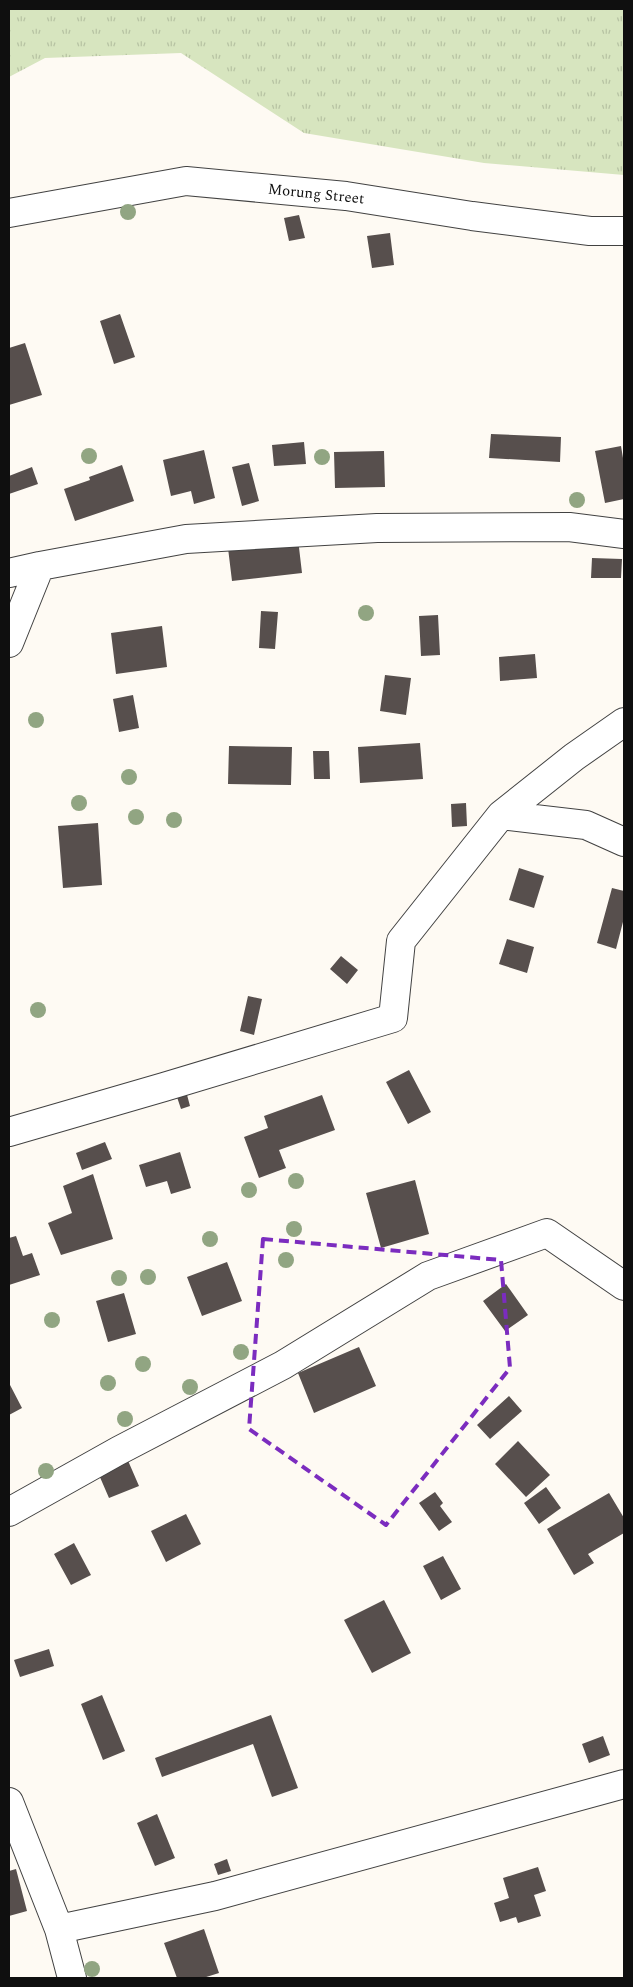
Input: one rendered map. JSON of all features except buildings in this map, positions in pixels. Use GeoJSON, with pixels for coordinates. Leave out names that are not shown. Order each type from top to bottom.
{"type":"FeatureCollection","features":[{"type":"Feature","properties":{"kind":"street","name":"Morung Street"},"geometry":{"type":"LineString","coordinates":[[9,213],[186,181],[346,196],[590,231],[624,231]]}},
{"type":"Feature","properties":{"kind":"street"},"geometry":{"type":"LineString","coordinates":[[9,573],[186,539],[367,528],[570,527],[624,534]]}},
{"type":"Feature","properties":{"kind":"street"},"geometry":{"type":"LineString","coordinates":[[9,643],[40,566]]}},
{"type":"Feature","properties":{"kind":"street"},"geometry":{"type":"LineString","coordinates":[[9,1132],[393,1018],[402,941],[501,814],[574,757],[624,722]]}},
{"type":"Feature","properties":{"kind":"street"},"geometry":{"type":"LineString","coordinates":[[501,814],[586,825],[624,842]]}},
{"type":"Feature","properties":{"kind":"street"},"geometry":{"type":"LineString","coordinates":[[9,1512],[118,1451],[283,1364],[428,1276],[547,1233],[624,1286]]}},
{"type":"Feature","properties":{"kind":"street"},"geometry":{"type":"LineString","coordinates":[[58,1929],[215,1896],[624,1784]]}},
{"type":"Feature","properties":{"kind":"street"},"geometry":{"type":"LineString","coordinates":[[9,1802],[58,1929],[72,1978]]}},
{"type":"Feature","properties":{"kind":"highlighted area"},"geometry":{"type":"Polygon","coordinates":[[[263,1239],[501,1260],[510,1368],[386,1525],[249,1429],[263,1239]]]}},
{"type":"Feature","properties":{"kind":"green space"},"geometry":{"type":"Polygon","coordinates":[[[9,9],[624,9],[624,175],[484,163],[304,133],[181,53],[45,58],[9,77],[9,9]]]}}]}
